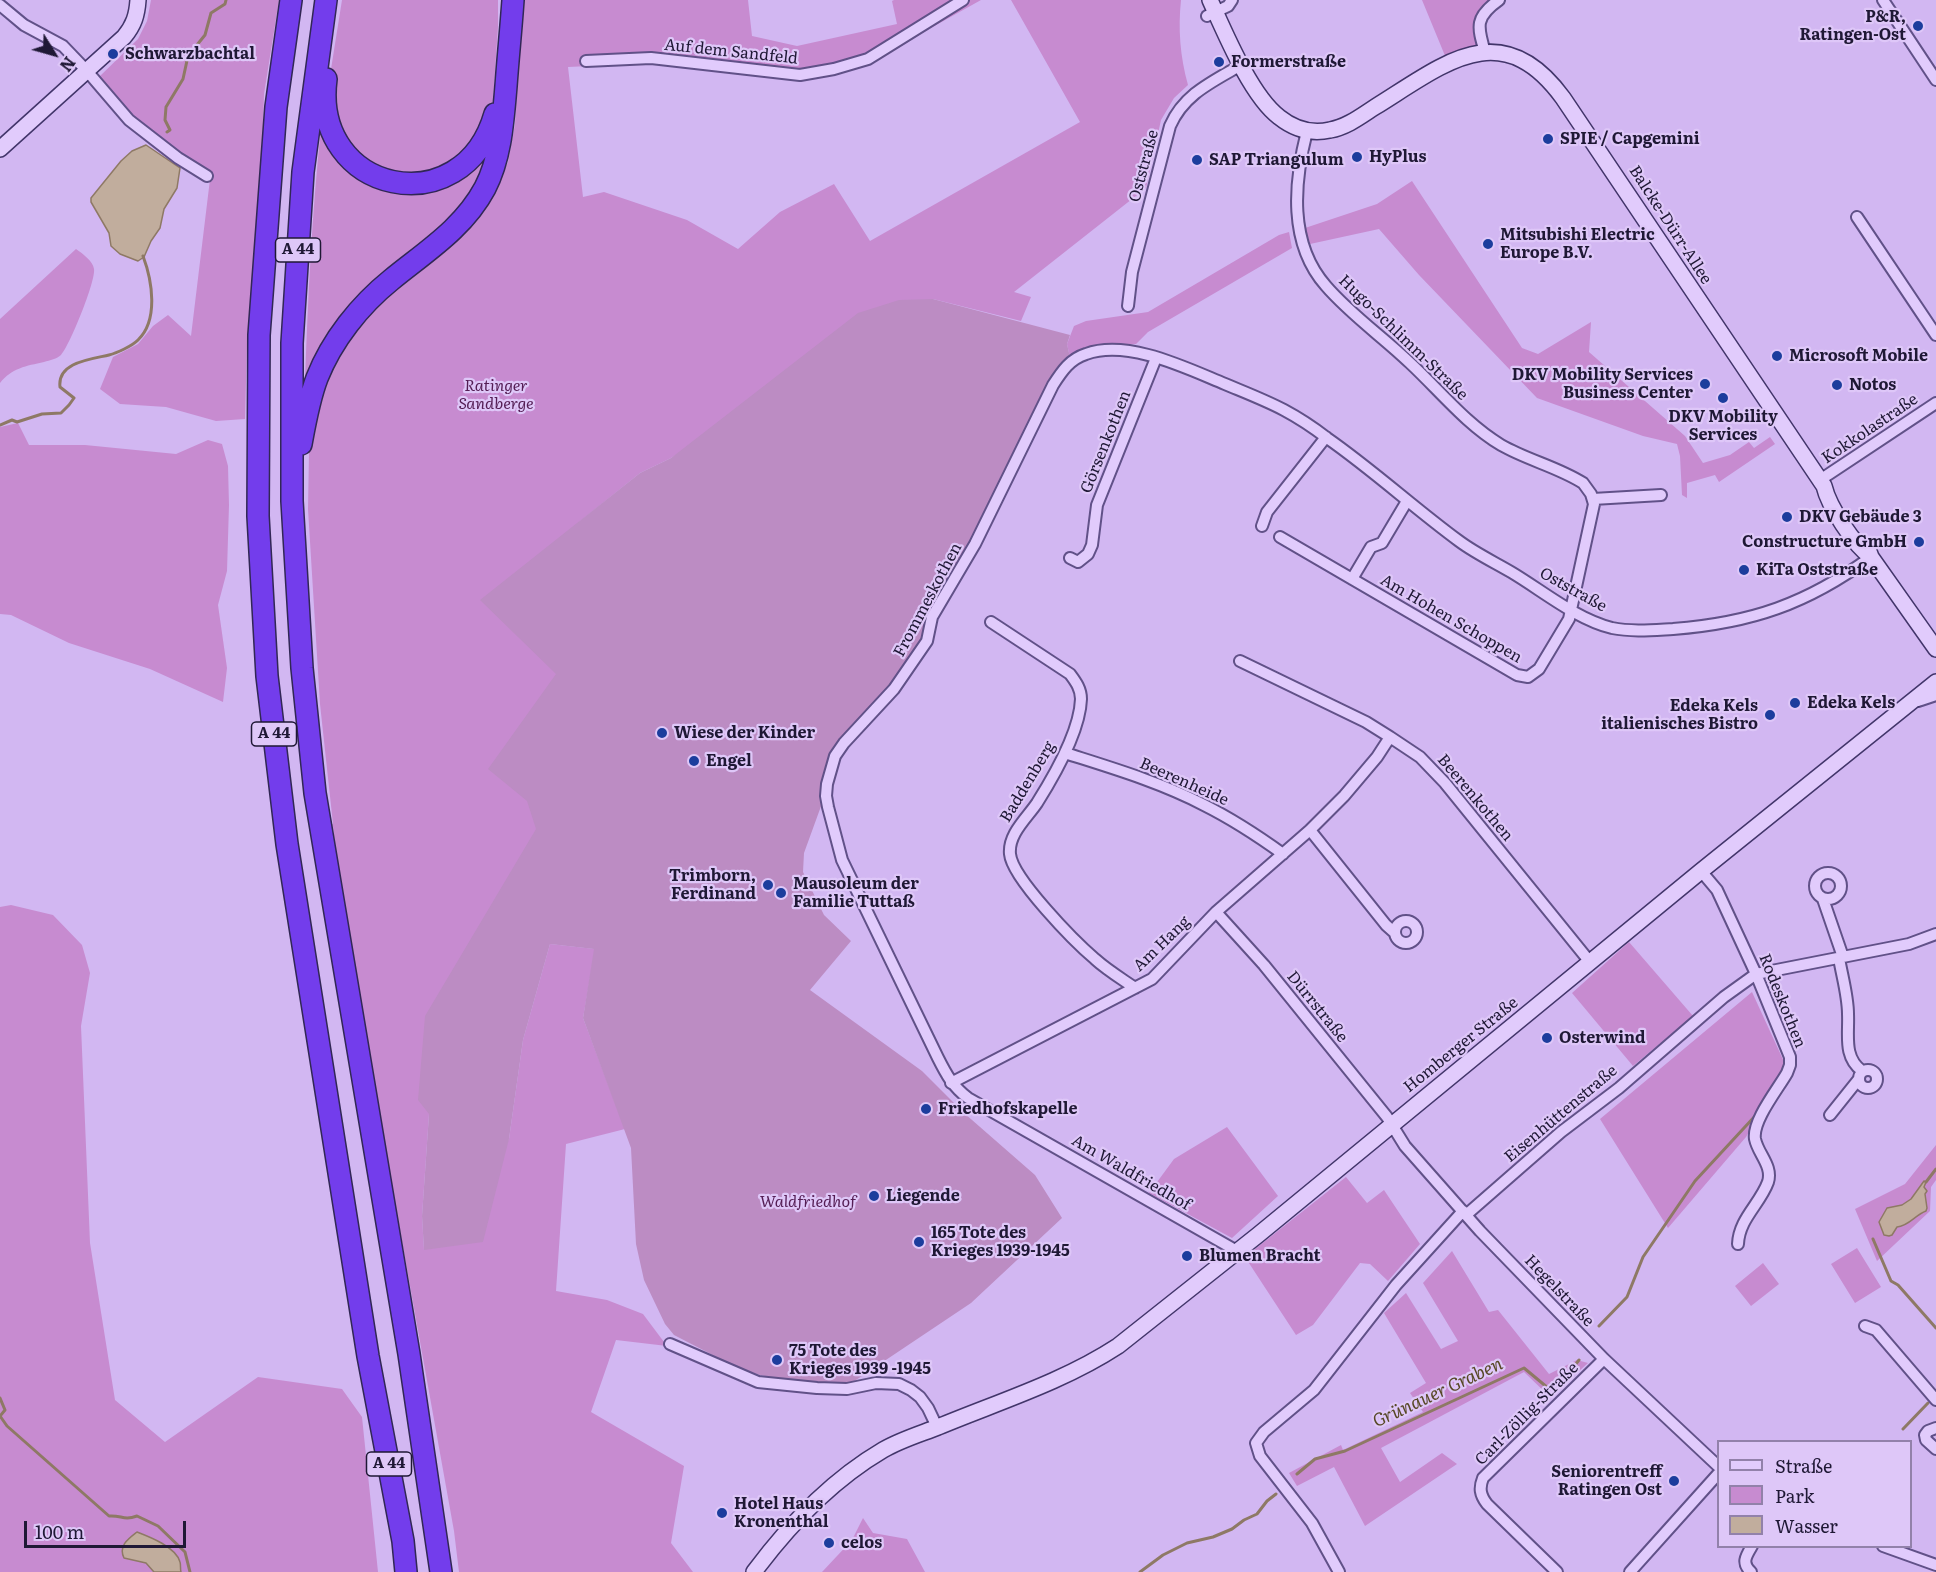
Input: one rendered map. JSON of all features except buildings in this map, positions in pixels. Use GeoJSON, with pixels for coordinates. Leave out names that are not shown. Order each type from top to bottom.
{"type":"FeatureCollection","features":[{"type":"Feature","properties":{"kind":"highway","name":"A 44"},"geometry":{"type":"LineString","coordinates":[[291,0],[276,107],[259,335],[258,516],[267,676],[289,856],[367,1344],[403,1541],[406,1572]]}},
{"type":"Feature","properties":{"kind":"highway","name":"A 44"},"geometry":{"type":"LineString","coordinates":[[326,0],[303,172],[292,343],[292,501],[302,668],[315,794],[409,1354],[441,1572]]}},
{"type":"Feature","properties":{"kind":"highway"},"geometry":{"type":"LineString","coordinates":[[336,0],[325,87],[330,124],[345,153],[365,171],[395,182],[413,183],[435,180],[454,172],[472,159],[485,141],[496,110],[504,0]]}},
{"type":"Feature","properties":{"kind":"highway"},"geometry":{"type":"LineString","coordinates":[[292,501],[307,414],[318,377],[334,344],[368,300],[450,233],[466,217],[476,204],[489,179],[501,138],[513,0]]}},
{"type":"Feature","properties":{"kind":"main road"},"geometry":{"type":"LineString","coordinates":[[113,46],[128,12],[129,0]]}},
{"type":"Feature","properties":{"kind":"main road"},"geometry":{"type":"LineString","coordinates":[[0,149],[124,37],[137,16],[138,0]]}},
{"type":"Feature","properties":{"kind":"main road"},"geometry":{"type":"LineString","coordinates":[[1199,0],[1211,10],[1265,103],[1296,128],[1308,131]]}},
{"type":"Feature","properties":{"kind":"main road","name":"Balcke-Dürr-Allee"},"geometry":{"type":"LineString","coordinates":[[1308,131],[1323,132],[1343,127],[1448,63],[1464,57],[1485,52],[1498,52],[1526,61],[1542,72],[1553,84],[1822,483],[1827,498],[1860,550],[1871,557],[1899,600],[1929,631],[1936,649]]}},
{"type":"Feature","properties":{"kind":"main road","name":"Homberger Straße"},"geometry":{"type":"LineString","coordinates":[[754,1572],[797,1521],[830,1488],[885,1449],[1056,1379],[1095,1361],[1118,1346],[1936,682]]}},
{"type":"Feature","properties":{"kind":"street","name":"Auf dem Sandfeld"},"geometry":{"type":"LineString","coordinates":[[586,61],[651,58],[800,75],[834,69],[868,59],[963,0]]}},
{"type":"Feature","properties":{"kind":"street"},"geometry":{"type":"LineString","coordinates":[[1211,10],[1227,6],[1232,0]]}},
{"type":"Feature","properties":{"kind":"street"},"geometry":{"type":"LineString","coordinates":[[1485,52],[1479,34],[1480,21],[1486,9],[1499,0]]}},
{"type":"Feature","properties":{"kind":"street"},"geometry":{"type":"LineString","coordinates":[[1883,0],[1936,80]]}},
{"type":"Feature","properties":{"kind":"street"},"geometry":{"type":"LineString","coordinates":[[0,5],[24,25],[63,46],[129,120],[178,158],[207,176]]}},
{"type":"Feature","properties":{"kind":"street","name":"Oststraße"},"geometry":{"type":"LineString","coordinates":[[1128,306],[1132,272],[1170,126],[1176,112],[1194,94],[1241,65]]}},
{"type":"Feature","properties":{"kind":"street","name":"Hugo-Schlimm-Straße"},"geometry":{"type":"LineString","coordinates":[[1308,131],[1300,170],[1298,223],[1306,253],[1325,285],[1409,362],[1466,419],[1501,444],[1576,478],[1588,489],[1593,499]]}},
{"type":"Feature","properties":{"kind":"street"},"geometry":{"type":"LineString","coordinates":[[1857,217],[1936,335]]}},
{"type":"Feature","properties":{"kind":"street","name":"Oststraße"},"geometry":{"type":"LineString","coordinates":[[1078,357],[1089,353],[1117,351],[1138,353],[1181,366],[1285,410],[1326,437],[1462,543],[1572,610],[1600,624],[1624,630],[1653,630],[1719,624],[1756,615],[1796,602],[1844,576],[1871,557]]}},
{"type":"Feature","properties":{"kind":"street","name":"Frommeskothen"},"geometry":{"type":"LineString","coordinates":[[951,1083],[842,860],[828,807],[827,784],[835,756],[844,743],[894,689],[927,641],[932,617],[975,544],[1053,385],[1064,368],[1078,357]]}},
{"type":"Feature","properties":{"kind":"street","name":"Görsenkothen"},"geometry":{"type":"LineString","coordinates":[[1070,558],[1078,561],[1088,554],[1092,544],[1097,505],[1156,358]]}},
{"type":"Feature","properties":{"kind":"street","name":"Kokkolastraße"},"geometry":{"type":"LineString","coordinates":[[1822,483],[1936,403]]}},
{"type":"Feature","properties":{"kind":"street"},"geometry":{"type":"LineString","coordinates":[[1262,526],[1267,512],[1326,437]]}},
{"type":"Feature","properties":{"kind":"street"},"geometry":{"type":"LineString","coordinates":[[1572,610],[1592,514],[1593,499],[1661,495]]}},
{"type":"Feature","properties":{"kind":"street"},"geometry":{"type":"LineString","coordinates":[[1352,579],[1371,547],[1382,543],[1407,501]]}},
{"type":"Feature","properties":{"kind":"street","name":"Am Hohen Schoppen"},"geometry":{"type":"LineString","coordinates":[[1280,537],[1522,677],[1533,674],[1539,669],[1563,632],[1572,610]]}},
{"type":"Feature","properties":{"kind":"street","name":"Baddenberg"},"geometry":{"type":"LineString","coordinates":[[991,622],[1070,674],[1078,685],[1081,698],[1065,753],[1014,835],[1010,844],[1010,855],[1026,884],[1058,923],[1094,959],[1135,988]]}},
{"type":"Feature","properties":{"kind":"street","name":"Beerenkothen"},"geometry":{"type":"LineString","coordinates":[[1240,660],[1390,737],[1420,758],[1445,783],[1590,962]]}},
{"type":"Feature","properties":{"kind":"street"},"geometry":{"type":"LineString","coordinates":[[1912,703],[1936,695]]}},
{"type":"Feature","properties":{"kind":"street","name":"Am Hang"},"geometry":{"type":"LineString","coordinates":[[951,1083],[1152,979],[1216,912],[1310,831],[1361,777],[1390,737]]}},
{"type":"Feature","properties":{"kind":"street","name":"Beerenheide"},"geometry":{"type":"LineString","coordinates":[[1065,753],[1158,784],[1204,804],[1249,829],[1283,854]]}},
{"type":"Feature","properties":{"kind":"street"},"geometry":{"type":"LineString","coordinates":[[1310,831],[1395,933]]}},
{"type":"Feature","properties":{"kind":"street","name":"Rodeskothen"},"geometry":{"type":"LineString","coordinates":[[1701,871],[1717,890],[1756,974],[1790,1057],[1790,1065],[1757,1125],[1755,1138],[1768,1167],[1769,1179],[1738,1235],[1738,1244]]}},
{"type":"Feature","properties":{"kind":"street"},"geometry":{"type":"LineString","coordinates":[[1823,899],[1841,957],[1851,1059],[1860,1075],[1830,1116]]}},
{"type":"Feature","properties":{"kind":"street","name":"Dürrstraße"},"geometry":{"type":"LineString","coordinates":[[1216,912],[1264,965],[1392,1124]]}},
{"type":"Feature","properties":{"kind":"street","name":"Eisenhüttenstraße"},"geometry":{"type":"LineString","coordinates":[[1339,1572],[1312,1523],[1260,1456],[1256,1443],[1264,1432],[1314,1390],[1396,1285],[1464,1213],[1599,1101],[1619,1088],[1724,997],[1756,974],[1909,944],[1936,934]]}},
{"type":"Feature","properties":{"kind":"street","name":"Am Waldfriedhof"},"geometry":{"type":"LineString","coordinates":[[951,1083],[968,1098],[1237,1251]]}},
{"type":"Feature","properties":{"kind":"street","name":"Hegelstraße"},"geometry":{"type":"LineString","coordinates":[[1392,1124],[1405,1146],[1464,1213],[1604,1359],[1717,1464]]}},
{"type":"Feature","properties":{"kind":"street"},"geometry":{"type":"LineString","coordinates":[[1865,1326],[1876,1330],[1936,1400]]}},
{"type":"Feature","properties":{"kind":"street"},"geometry":{"type":"LineString","coordinates":[[670,1344],[758,1382],[847,1389],[876,1383],[899,1384],[920,1397],[937,1427]]}},
{"type":"Feature","properties":{"kind":"street","name":"Carl-Zöllig-Straße"},"geometry":{"type":"LineString","coordinates":[[1557,1572],[1487,1504],[1480,1490],[1481,1482],[1604,1359]]}},
{"type":"Feature","properties":{"kind":"street"},"geometry":{"type":"LineString","coordinates":[[1936,1428],[1925,1435],[1926,1440],[1936,1449]]}},
{"type":"Feature","properties":{"kind":"street"},"geometry":{"type":"LineString","coordinates":[[1630,1572],[1717,1476]]}},
{"type":"Feature","properties":{"kind":"street"},"geometry":{"type":"LineString","coordinates":[[1750,1572],[1744,1559],[1751,1548]]}},
{"type":"Feature","properties":{"kind":"street"},"geometry":{"type":"LineString","coordinates":[[1889,1548],[1936,1564]]}},
{"type":"Feature","properties":{"kind":"green space"},"geometry":{"type":"Polygon","coordinates":[[[151,0],[279,0],[264,94],[262,163],[247,344],[245,419],[216,421],[166,407],[120,404],[100,389],[113,357],[138,344],[153,326],[168,315],[191,336],[211,171],[182,157],[131,118],[99,77],[138,39],[147,21],[151,0]]]}},
{"type":"Feature","properties":{"kind":"green space"},"geometry":{"type":"Polygon","coordinates":[[[342,0],[498,0],[493,101],[489,122],[470,153],[412,178],[360,161],[329,105],[328,88],[342,0]]]}},
{"type":"Feature","properties":{"kind":"green space","name":"Ratinger Sandberge"},"geometry":{"type":"Polygon","coordinates":[[[521,0],[748,0],[752,36],[797,46],[897,24],[892,1],[894,0],[981,0],[872,64],[838,74],[804,80],[654,63],[568,67],[583,197],[604,192],[687,220],[738,249],[780,212],[834,184],[870,241],[1080,122],[1011,0],[1181,0],[1180,42],[1188,85],[1174,98],[1161,120],[1146,188],[1014,292],[1031,297],[1021,321],[933,299],[671,458],[640,473],[579,522],[600,707],[547,825],[429,1114],[422,1216],[424,1250],[509,1139],[523,1040],[550,944],[595,949],[583,1018],[625,1129],[566,1144],[556,1291],[607,1300],[643,1314],[667,1346],[616,1340],[591,1412],[684,1466],[671,1543],[693,1572],[459,1572],[454,1531],[342,907],[333,827],[327,825],[333,824],[320,704],[308,509],[309,453],[316,416],[326,383],[346,344],[375,306],[491,197],[508,162],[515,124],[521,0]]]}},
{"type":"Feature","properties":{"kind":"green space"},"geometry":{"type":"Polygon","coordinates":[[[1422,0],[1499,0],[1482,15],[1485,52],[1448,63],[1422,0]]]}},
{"type":"Feature","properties":{"kind":"green space"},"geometry":{"type":"Polygon","coordinates":[[[323,123],[342,157],[423,188],[491,137],[480,187],[305,381],[313,223],[323,123]]]}},
{"type":"Feature","properties":{"kind":"green space"},"geometry":{"type":"Polygon","coordinates":[[[1412,181],[1522,348],[1538,354],[1591,322],[1589,352],[1685,436],[1703,463],[1730,455],[1749,442],[1754,448],[1770,437],[1775,444],[1719,482],[1715,475],[1687,483],[1687,498],[1682,495],[1680,456],[1677,444],[1643,436],[1537,398],[1419,275],[1379,229],[1310,244],[1305,228],[1377,204],[1412,181]]]}},
{"type":"Feature","properties":{"kind":"green space"},"geometry":{"type":"Polygon","coordinates":[[[1289,232],[1292,248],[1148,332],[1136,344],[1085,347],[1071,362],[1067,344],[1074,326],[1086,321],[1148,312],[1279,235],[1289,232]]]}},
{"type":"Feature","properties":{"kind":"green space"},"geometry":{"type":"Polygon","coordinates":[[[76,249],[92,263],[94,269],[91,286],[81,314],[65,350],[55,358],[14,371],[0,383],[0,319],[76,249]]]}},
{"type":"Feature","properties":{"kind":"green space","name":"Waldfriedhof"},"geometry":{"type":"Polygon","coordinates":[[[933,299],[1070,335],[1067,344],[1071,362],[932,617],[927,641],[844,743],[804,853],[803,872],[824,915],[851,941],[810,990],[922,1071],[964,1113],[1035,1175],[1062,1218],[971,1303],[853,1382],[806,1384],[760,1375],[736,1367],[674,1335],[665,1324],[644,1280],[636,1244],[631,1148],[583,1018],[594,949],[550,944],[523,1040],[509,1139],[483,1242],[424,1250],[422,1216],[429,1114],[418,1100],[425,1016],[536,829],[527,801],[488,769],[556,674],[480,600],[640,473],[671,458],[858,313],[899,300],[933,299]]]}},
{"type":"Feature","properties":{"kind":"green space"},"geometry":{"type":"Polygon","coordinates":[[[18,423],[29,445],[85,445],[176,454],[208,440],[222,444],[228,466],[229,505],[227,571],[218,605],[227,668],[223,702],[150,669],[69,643],[11,615],[0,614],[0,427],[18,423]]]}},
{"type":"Feature","properties":{"kind":"green space"},"geometry":{"type":"Polygon","coordinates":[[[11,905],[53,915],[82,945],[90,973],[81,1026],[90,1243],[115,1400],[165,1442],[258,1377],[342,1389],[362,1417],[378,1572],[0,1572],[0,907],[11,905]]]}},
{"type":"Feature","properties":{"kind":"green space"},"geometry":{"type":"Polygon","coordinates":[[[1629,942],[1693,1016],[1633,1066],[1572,993],[1629,942]]]}},
{"type":"Feature","properties":{"kind":"green space"},"geometry":{"type":"Polygon","coordinates":[[[1752,992],[1786,1066],[1746,1137],[1668,1228],[1600,1119],[1752,992]]]}},
{"type":"Feature","properties":{"kind":"green space"},"geometry":{"type":"Polygon","coordinates":[[[1227,1127],[1278,1196],[1232,1238],[1149,1193],[1174,1159],[1227,1127]]]}},
{"type":"Feature","properties":{"kind":"green space"},"geometry":{"type":"Polygon","coordinates":[[[1936,1145],[1936,1180],[1931,1187],[1930,1211],[1877,1261],[1855,1209],[1905,1184],[1936,1145]]]}},
{"type":"Feature","properties":{"kind":"green space"},"geometry":{"type":"Polygon","coordinates":[[[1346,1177],[1367,1203],[1384,1190],[1420,1244],[1388,1281],[1370,1264],[1360,1263],[1313,1325],[1296,1335],[1245,1257],[1346,1177]]]}},
{"type":"Feature","properties":{"kind":"green space"},"geometry":{"type":"Polygon","coordinates":[[[1857,1248],[1881,1287],[1855,1303],[1831,1264],[1857,1248]]]}},
{"type":"Feature","properties":{"kind":"green space"},"geometry":{"type":"Polygon","coordinates":[[[1452,1251],[1489,1312],[1498,1310],[1549,1374],[1577,1360],[1588,1363],[1550,1397],[1524,1372],[1381,1448],[1400,1482],[1442,1453],[1457,1464],[1365,1526],[1334,1467],[1297,1486],[1289,1473],[1341,1445],[1343,1450],[1423,1412],[1410,1393],[1426,1383],[1384,1313],[1406,1293],[1441,1349],[1458,1341],[1423,1283],[1452,1251]]]}},
{"type":"Feature","properties":{"kind":"green space"},"geometry":{"type":"Polygon","coordinates":[[[1763,1263],[1779,1284],[1751,1306],[1735,1286],[1763,1263]]]}},
{"type":"Feature","properties":{"kind":"green space"},"geometry":{"type":"Polygon","coordinates":[[[863,1518],[873,1533],[907,1539],[925,1572],[822,1572],[852,1540],[863,1518]]]}},
{"type":"Feature","properties":{"kind":"water"},"geometry":{"type":"Polygon","coordinates":[[[146,145],[180,168],[177,188],[164,209],[160,228],[144,257],[138,261],[120,254],[111,246],[109,233],[91,202],[91,198],[121,161],[132,151],[146,145]]]}},
{"type":"Feature","properties":{"kind":"water"},"geometry":{"type":"Polygon","coordinates":[[[1924,1181],[1927,1191],[1925,1194],[1926,1211],[1905,1225],[1897,1227],[1892,1235],[1884,1235],[1879,1222],[1887,1208],[1902,1205],[1911,1199],[1924,1181]]]}},
{"type":"Feature","properties":{"kind":"water"},"geometry":{"type":"Polygon","coordinates":[[[137,1532],[162,1543],[173,1552],[180,1562],[181,1572],[154,1572],[146,1563],[124,1558],[123,1546],[137,1532]]]}},
{"type":"Feature","properties":{"kind":"waterway"},"geometry":{"type":"LineString","coordinates":[[167,132],[170,130],[165,120],[166,107],[183,79],[188,56],[205,35],[211,13],[225,4],[226,0]]}},
{"type":"Feature","properties":{"kind":"waterway"},"geometry":{"type":"LineString","coordinates":[[0,425],[42,414],[61,413],[74,398],[60,387],[64,372],[85,360],[116,353],[138,340],[145,332],[152,300],[149,276],[143,256]]}},
{"type":"Feature","properties":{"kind":"waterway","name":"Grünauer Graben"},"geometry":{"type":"LineString","coordinates":[[1599,1326],[1627,1297],[1643,1257],[1695,1181],[1756,1115]]}},
{"type":"Feature","properties":{"kind":"waterway"},"geometry":{"type":"LineString","coordinates":[[1926,1182],[1936,1169]]}},
{"type":"Feature","properties":{"kind":"waterway"},"geometry":{"type":"LineString","coordinates":[[1873,1239],[1891,1281],[1898,1285],[1936,1328]]}},
{"type":"Feature","properties":{"kind":"waterway","name":"Grünauer Graben"},"geometry":{"type":"LineString","coordinates":[[1297,1474],[1315,1459],[1345,1451],[1524,1368],[1548,1388],[1559,1385],[1579,1360]]}},
{"type":"Feature","properties":{"kind":"waterway"},"geometry":{"type":"LineString","coordinates":[[0,1398],[5,1410],[0,1416]]}},
{"type":"Feature","properties":{"kind":"waterway"},"geometry":{"type":"LineString","coordinates":[[1903,1429],[1928,1403]]}},
{"type":"Feature","properties":{"kind":"waterway"},"geometry":{"type":"LineString","coordinates":[[0,1416],[7,1426],[109,1516],[129,1518],[137,1516],[158,1526],[185,1552],[190,1572]]}},
{"type":"Feature","properties":{"kind":"waterway","name":"Grünauer Graben"},"geometry":{"type":"LineString","coordinates":[[1140,1572],[1163,1555],[1187,1543],[1213,1537],[1232,1529],[1257,1514],[1276,1494]]}},
{"type":"Feature","properties":{"kind":"place","name":"P&R, Ratingen-Ost"},"geometry":{"type":"Point","coordinates":[1918,26]}},
{"type":"Feature","properties":{"kind":"place","name":"Schwarzbachtal"},"geometry":{"type":"Point","coordinates":[113,54]}},
{"type":"Feature","properties":{"kind":"place","name":"Formerstraße"},"geometry":{"type":"Point","coordinates":[1219,62]}},
{"type":"Feature","properties":{"kind":"place","name":"SPIE / Capgemini"},"geometry":{"type":"Point","coordinates":[1548,139]}},
{"type":"Feature","properties":{"kind":"place","name":"HyPlus"},"geometry":{"type":"Point","coordinates":[1357,157]}},
{"type":"Feature","properties":{"kind":"place","name":"SAP Triangulum"},"geometry":{"type":"Point","coordinates":[1197,160]}},
{"type":"Feature","properties":{"kind":"place","name":"Mitsubishi Electric Europe B.V."},"geometry":{"type":"Point","coordinates":[1488,244]}},
{"type":"Feature","properties":{"kind":"place","name":"Microsoft Mobile"},"geometry":{"type":"Point","coordinates":[1777,356]}},
{"type":"Feature","properties":{"kind":"place","name":"DKV Mobility Services Business Center"},"geometry":{"type":"Point","coordinates":[1705,384]}},
{"type":"Feature","properties":{"kind":"place","name":"Notos"},"geometry":{"type":"Point","coordinates":[1837,385]}},
{"type":"Feature","properties":{"kind":"place","name":"DKV Mobility Services"},"geometry":{"type":"Point","coordinates":[1723,398]}},
{"type":"Feature","properties":{"kind":"place","name":"DKV Gebäude 3"},"geometry":{"type":"Point","coordinates":[1787,517]}},
{"type":"Feature","properties":{"kind":"place","name":"Constructure GmbH"},"geometry":{"type":"Point","coordinates":[1919,542]}},
{"type":"Feature","properties":{"kind":"place","name":"KiTa Oststraße"},"geometry":{"type":"Point","coordinates":[1744,570]}},
{"type":"Feature","properties":{"kind":"place","name":"Edeka Kels"},"geometry":{"type":"Point","coordinates":[1795,703]}},
{"type":"Feature","properties":{"kind":"place","name":"Edeka Kels italienisches Bistro"},"geometry":{"type":"Point","coordinates":[1770,715]}},
{"type":"Feature","properties":{"kind":"place","name":"Wiese der Kinder"},"geometry":{"type":"Point","coordinates":[662,733]}},
{"type":"Feature","properties":{"kind":"place","name":"Engel"},"geometry":{"type":"Point","coordinates":[694,761]}},
{"type":"Feature","properties":{"kind":"place","name":"Trimborn, Ferdinand"},"geometry":{"type":"Point","coordinates":[768,885]}},
{"type":"Feature","properties":{"kind":"place","name":"Mausoleum der Familie Tuttaß"},"geometry":{"type":"Point","coordinates":[781,893]}},
{"type":"Feature","properties":{"kind":"place","name":"Osterwind"},"geometry":{"type":"Point","coordinates":[1547,1038]}},
{"type":"Feature","properties":{"kind":"place","name":"Friedhofskapelle"},"geometry":{"type":"Point","coordinates":[926,1109]}},
{"type":"Feature","properties":{"kind":"place","name":"Liegende"},"geometry":{"type":"Point","coordinates":[874,1196]}},
{"type":"Feature","properties":{"kind":"place","name":"165 Tote des Krieges 1939-1945"},"geometry":{"type":"Point","coordinates":[919,1242]}},
{"type":"Feature","properties":{"kind":"place","name":"Blumen Bracht"},"geometry":{"type":"Point","coordinates":[1187,1256]}},
{"type":"Feature","properties":{"kind":"place","name":"75 Tote des Krieges 1939 -1945"},"geometry":{"type":"Point","coordinates":[777,1360]}},
{"type":"Feature","properties":{"kind":"place","name":"Seniorentreff Ratingen Ost"},"geometry":{"type":"Point","coordinates":[1674,1481]}},
{"type":"Feature","properties":{"kind":"place","name":"Hotel Haus Kronenthal"},"geometry":{"type":"Point","coordinates":[722,1513]}},
{"type":"Feature","properties":{"kind":"place","name":"celos"},"geometry":{"type":"Point","coordinates":[829,1543]}}]}
